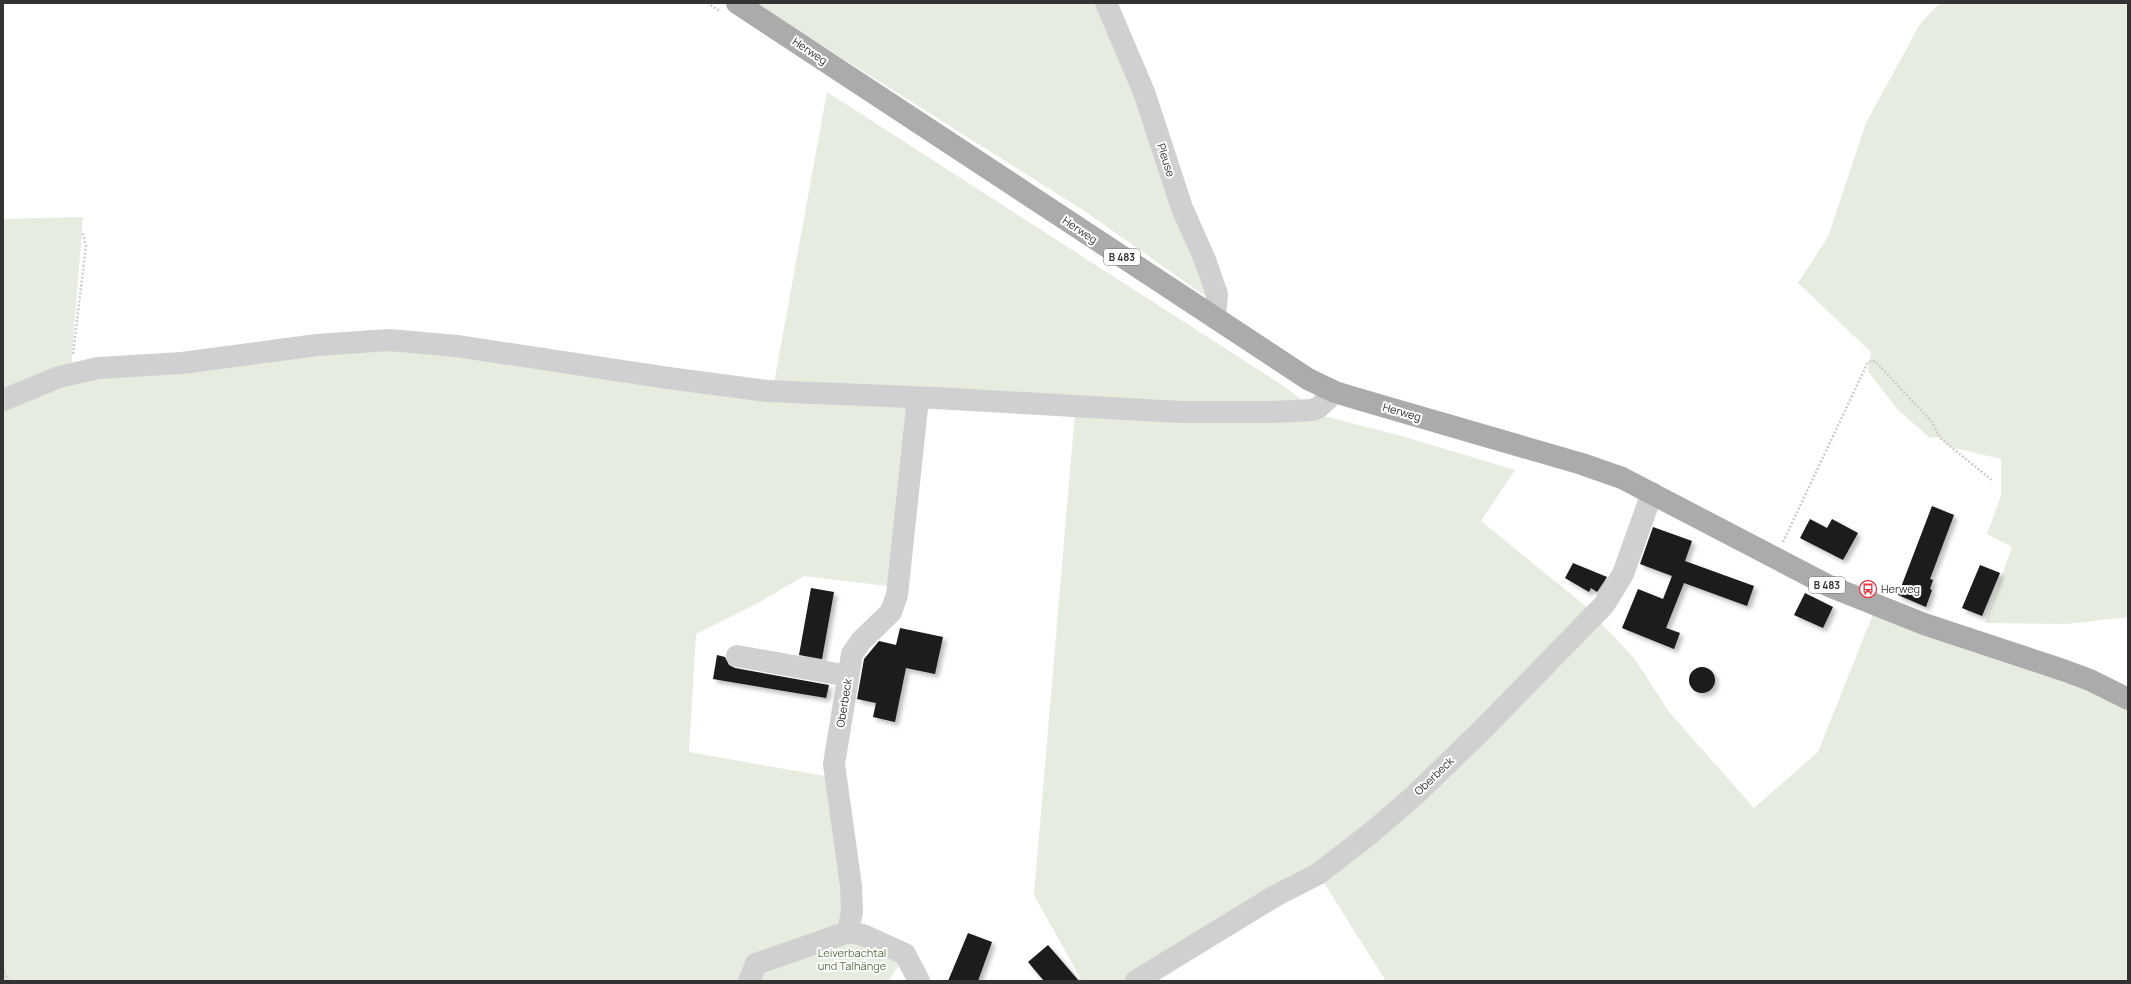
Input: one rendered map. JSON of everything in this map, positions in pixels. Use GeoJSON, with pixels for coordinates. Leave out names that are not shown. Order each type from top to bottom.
{"type":"FeatureCollection","features":[{"type":"Feature","properties":{"kind":"main road","name":"Herweg"},"geometry":{"type":"LineString","coordinates":[[737,3],[1308,379],[1335,392],[1582,464],[1622,478],[1829,586],[1886,610],[2056,667],[2090,680],[2128,699]]}},
{"type":"Feature","properties":{"kind":"street","name":"Pleuse"},"geometry":{"type":"LineString","coordinates":[[1106,3],[1144,92],[1182,208],[1215,287],[1217,294],[1214,318]]}},
{"type":"Feature","properties":{"kind":"street"},"geometry":{"type":"LineString","coordinates":[[3,400],[59,377],[98,368],[202,361],[324,344],[389,340],[457,346],[668,378],[767,391],[1162,412],[1231,413],[1312,410],[1318,408],[1335,392]]}},
{"type":"Feature","properties":{"kind":"street","name":"Oberbeck"},"geometry":{"type":"LineString","coordinates":[[848,932],[852,912],[851,886],[834,764],[852,654],[861,641],[891,612],[897,595],[918,398]]}},
{"type":"Feature","properties":{"kind":"street","name":"Oberbeck"},"geometry":{"type":"LineString","coordinates":[[1136,981],[1275,896],[1318,874],[1371,833],[1415,795],[1486,726],[1604,605],[1623,574],[1652,493]]}},
{"type":"Feature","properties":{"kind":"street"},"geometry":{"type":"LineString","coordinates":[[737,656],[848,676]]}},
{"type":"Feature","properties":{"kind":"street"},"geometry":{"type":"LineString","coordinates":[[749,981],[756,964],[848,932],[862,935],[905,954],[919,981]]}},
{"type":"Feature","properties":{"kind":"path"},"geometry":{"type":"LineString","coordinates":[[79,372],[73,354],[86,246],[82,231]]}},
{"type":"Feature","properties":{"kind":"path"},"geometry":{"type":"LineString","coordinates":[[1776,559],[1795,515],[1868,362],[1875,361],[1932,422],[1940,438],[1993,481]]}},
{"type":"Feature","properties":{"kind":"path"},"geometry":{"type":"LineString","coordinates":[[3,968],[8,981]]}},
{"type":"Feature","properties":{"kind":"green space"},"geometry":{"type":"Polygon","coordinates":[[[755,3],[1103,3],[1208,298],[1086,212],[755,3]]]}},
{"type":"Feature","properties":{"kind":"green space"},"geometry":{"type":"Polygon","coordinates":[[[1940,3],[2128,3],[2128,617],[2066,624],[1985,623],[2012,547],[1987,534],[2001,496],[2001,459],[1950,447],[1940,437],[1930,438],[1897,409],[1868,371],[1871,352],[1798,283],[1828,237],[1866,123],[1920,24],[1940,3]]]}},
{"type":"Feature","properties":{"kind":"green space"},"geometry":{"type":"Polygon","coordinates":[[[827,92],[1282,385],[1306,403],[1232,410],[773,389],[827,92]]]}},
{"type":"Feature","properties":{"kind":"green space"},"geometry":{"type":"Polygon","coordinates":[[[83,217],[71,368],[3,396],[3,219],[83,217]]]}},
{"type":"Feature","properties":{"kind":"green space","name":"Leiverbachtal und Talhänge"},"geometry":{"type":"Polygon","coordinates":[[[383,345],[914,405],[896,587],[804,576],[758,603],[696,634],[689,752],[830,777],[853,936],[902,961],[888,981],[3,981],[3,401],[71,374],[383,345]]]}},
{"type":"Feature","properties":{"kind":"green space"},"geometry":{"type":"Polygon","coordinates":[[[1075,412],[1328,417],[1405,437],[1515,470],[1481,521],[1594,613],[1370,831],[1131,981],[1082,981],[1034,895],[1075,412]]]}},
{"type":"Feature","properties":{"kind":"green space"},"geometry":{"type":"Polygon","coordinates":[[[1875,609],[2128,703],[2128,981],[1386,981],[1319,875],[1596,618],[1634,658],[1669,712],[1754,808],[1818,752],[1875,609]]]}},
{"type":"Feature","properties":{"kind":"building"},"geometry":{"type":"Polygon","coordinates":[[[1932,506],[1954,515],[1930,579],[1933,580],[1930,589],[1932,590],[1926,607],[1898,595],[1932,506]]]}},
{"type":"Feature","properties":{"kind":"building"},"geometry":{"type":"Polygon","coordinates":[[[1810,519],[1827,528],[1832,519],[1858,533],[1843,560],[1800,538],[1810,519]]]}},
{"type":"Feature","properties":{"kind":"building"},"geometry":{"type":"Polygon","coordinates":[[[1653,527],[1692,541],[1685,561],[1754,586],[1747,606],[1684,583],[1666,628],[1680,633],[1674,649],[1622,628],[1638,589],[1663,599],[1672,576],[1640,564],[1653,527]]]}},
{"type":"Feature","properties":{"kind":"building"},"geometry":{"type":"Polygon","coordinates":[[[1573,563],[1607,577],[1597,592],[1591,588],[1589,592],[1565,578],[1573,563]]]}},
{"type":"Feature","properties":{"kind":"building"},"geometry":{"type":"Polygon","coordinates":[[[1980,565],[2000,573],[1982,616],[1962,608],[1980,565]]]}},
{"type":"Feature","properties":{"kind":"building"},"geometry":{"type":"Polygon","coordinates":[[[811,588],[834,592],[822,659],[799,655],[811,588]]]}},
{"type":"Feature","properties":{"kind":"building"},"geometry":{"type":"Polygon","coordinates":[[[1805,593],[1833,607],[1823,628],[1794,615],[1805,593]]]}},
{"type":"Feature","properties":{"kind":"building"},"geometry":{"type":"Polygon","coordinates":[[[900,628],[943,637],[935,674],[906,668],[895,722],[873,717],[876,703],[857,699],[864,659],[879,641],[896,645],[900,628]]]}},
{"type":"Feature","properties":{"kind":"building"},"geometry":{"type":"Polygon","coordinates":[[[717,655],[725,657],[729,665],[735,668],[829,685],[826,698],[713,679],[717,655]]]}},
{"type":"Feature","properties":{"kind":"building"},"geometry":{"type":"Polygon","coordinates":[[[1702,667],[1711,671],[1715,680],[1711,689],[1702,693],[1693,689],[1689,680],[1693,671],[1702,667]]]}},
{"type":"Feature","properties":{"kind":"building"},"geometry":{"type":"Polygon","coordinates":[[[968,933],[992,942],[978,981],[948,981],[968,933]]]}},
{"type":"Feature","properties":{"kind":"building"},"geometry":{"type":"Polygon","coordinates":[[[1048,945],[1079,981],[1044,981],[1028,962],[1048,945]]]}},
{"type":"Feature","properties":{"kind":"place","name":"Herweg"},"geometry":{"type":"Point","coordinates":[1868,589]}}]}
